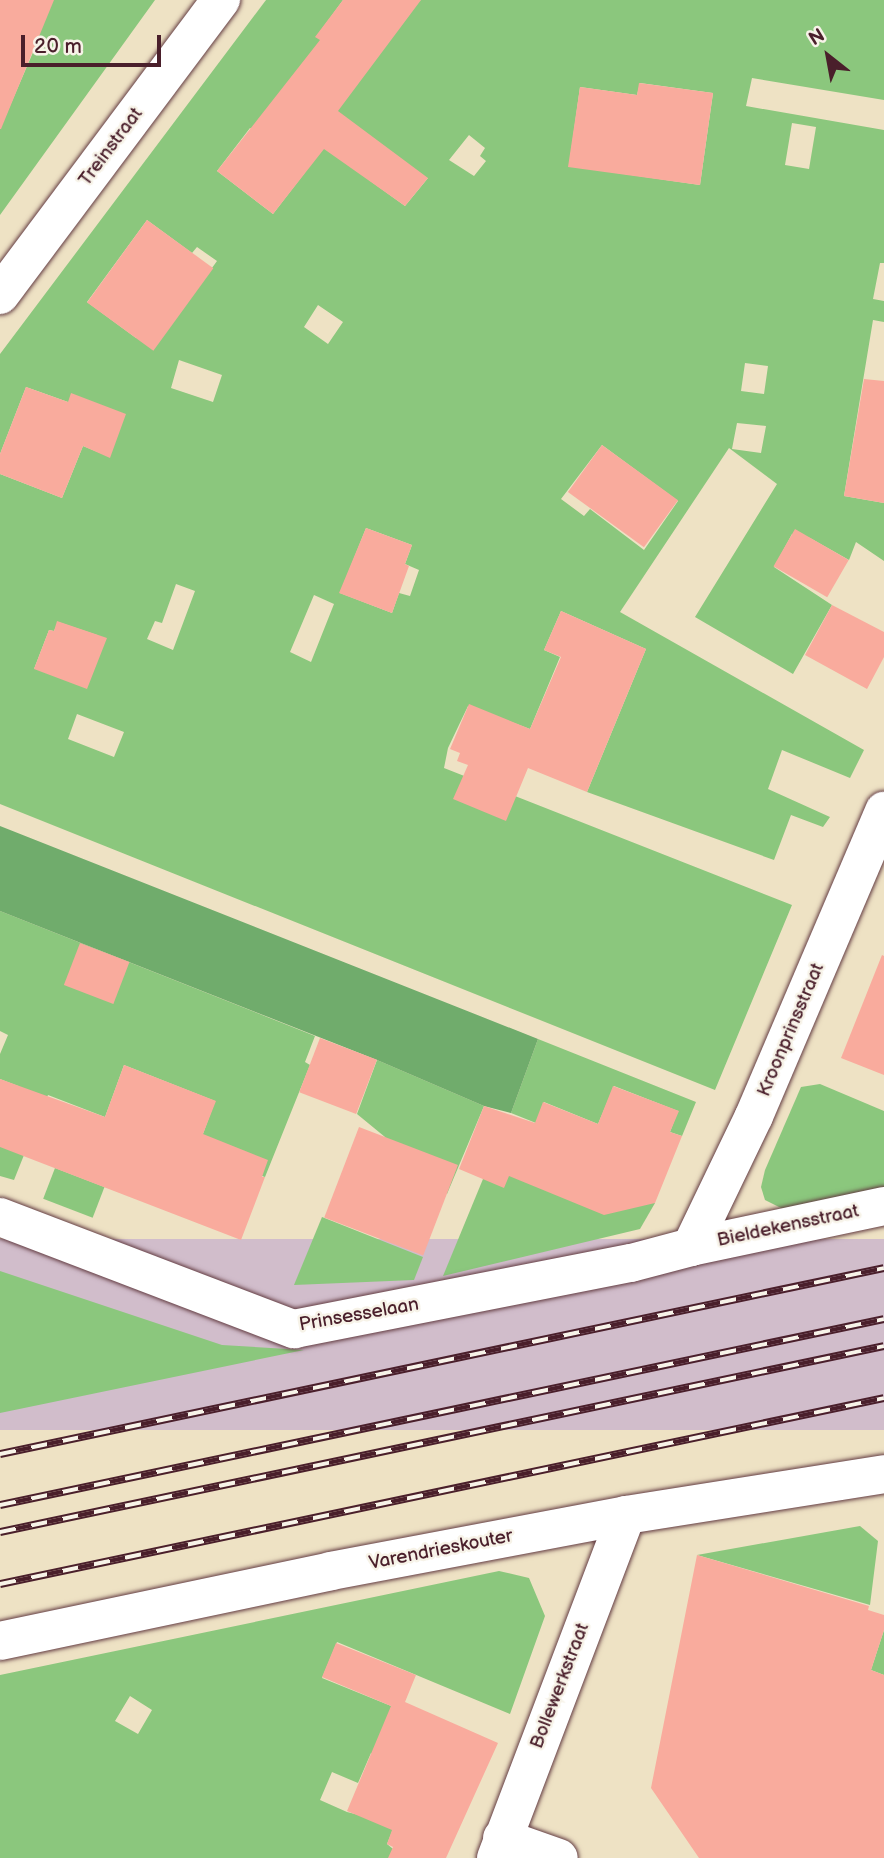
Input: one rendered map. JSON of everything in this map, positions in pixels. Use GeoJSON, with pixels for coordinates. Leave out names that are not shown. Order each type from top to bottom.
{"type":"FeatureCollection","features":[{"type":"Feature","properties":{"kind":"street","name":"Treinstraat"},"geometry":{"type":"LineString","coordinates":[[0,295],[221,0]]}},
{"type":"Feature","properties":{"kind":"street","name":"Kroonprinsstraat"},"geometry":{"type":"LineString","coordinates":[[691,1247],[754,1116],[884,811]]}},
{"type":"Feature","properties":{"kind":"street","name":"Bieldekensstraat"},"geometry":{"type":"LineString","coordinates":[[691,1247],[884,1206]]}},
{"type":"Feature","properties":{"kind":"street","name":"Prinsesselaan"},"geometry":{"type":"LineString","coordinates":[[0,1217],[294,1329],[631,1263],[691,1247]]}},
{"type":"Feature","properties":{"kind":"street","name":"Varendrieskouter"},"geometry":{"type":"LineString","coordinates":[[0,1641],[331,1571],[626,1515],[884,1474]]}},
{"type":"Feature","properties":{"kind":"street","name":"Bollewerkstraat"},"geometry":{"type":"LineString","coordinates":[[499,1848],[626,1515]]}},
{"type":"Feature","properties":{"kind":"street"},"geometry":{"type":"LineString","coordinates":[[499,1848],[559,1858]]}},
{"type":"Feature","properties":{"kind":"shaded area"},"geometry":{"type":"Polygon","coordinates":[[[0,1239],[884,1239],[884,1430],[0,1430],[0,1239]]]}},
{"type":"Feature","properties":{"kind":"green space"},"geometry":{"type":"Polygon","coordinates":[[[0,0],[155,0],[0,215],[0,129],[34,50],[0,36],[0,0]]]}},
{"type":"Feature","properties":{"kind":"green space"},"geometry":{"type":"Polygon","coordinates":[[[266,0],[343,0],[316,37],[421,0],[884,0],[884,100],[752,78],[746,106],[884,130],[884,263],[880,263],[873,299],[884,301],[884,322],[873,320],[844,496],[884,503],[884,561],[856,542],[849,560],[810,538],[792,534],[774,567],[832,605],[793,674],[695,617],[777,484],[729,448],[620,612],[864,750],[850,778],[782,750],[768,789],[830,817],[823,827],[791,815],[774,860],[587,792],[646,649],[561,611],[544,650],[560,657],[530,729],[468,706],[448,748],[444,768],[792,905],[715,1090],[0,804],[0,474],[62,498],[83,446],[110,457],[68,402],[26,387],[0,454],[0,354],[266,0]],[[640,83],[637,95],[580,87],[569,166],[700,185],[713,93],[640,83]],[[792,123],[785,165],[809,169],[816,127],[792,123]],[[250,128],[217,171],[273,214],[306,171],[250,128]],[[469,135],[449,160],[474,176],[486,161],[480,156],[485,148],[469,135]],[[428,178],[369,180],[405,206],[428,178]],[[147,220],[87,302],[136,338],[169,292],[186,304],[217,261],[197,247],[192,253],[147,220]],[[318,305],[304,327],[328,344],[343,322],[318,305]],[[179,360],[171,388],[213,402],[222,375],[179,360]],[[745,363],[741,391],[764,394],[768,366],[745,363]],[[737,423],[732,449],[761,453],[766,426],[737,423]],[[602,445],[561,499],[584,516],[590,509],[644,550],[678,501],[602,445]],[[366,528],[340,593],[392,613],[399,593],[410,596],[419,570],[405,564],[412,545],[366,528]],[[176,584],[162,623],[155,621],[147,639],[173,650],[195,591],[176,584]],[[314,595],[290,652],[311,662],[334,604],[314,595]],[[58,622],[54,631],[49,630],[34,669],[97,635],[58,622]],[[77,714],[68,739],[114,757],[124,732],[77,714]]]}},
{"type":"Feature","properties":{"kind":"green space"},"geometry":{"type":"Polygon","coordinates":[[[0,826],[538,1039],[511,1113],[484,1106],[377,1060],[0,911],[0,826]]]}},
{"type":"Feature","properties":{"kind":"green space"},"geometry":{"type":"Polygon","coordinates":[[[0,911],[315,1036],[305,1062],[310,1065],[265,1177],[196,1153],[215,1101],[124,1065],[105,1117],[48,1095],[14,1180],[0,1176],[0,1132],[18,1086],[0,1079],[0,1054],[8,1035],[0,1031],[0,911]]]}},
{"type":"Feature","properties":{"kind":"green space"},"geometry":{"type":"Polygon","coordinates":[[[538,1039],[696,1102],[682,1136],[670,1132],[678,1111],[614,1086],[598,1124],[544,1102],[541,1125],[511,1113],[538,1039]]]}},
{"type":"Feature","properties":{"kind":"green space"},"geometry":{"type":"Polygon","coordinates":[[[377,1060],[484,1106],[447,1194],[394,1172],[385,1137],[357,1114],[377,1060]]]}},
{"type":"Feature","properties":{"kind":"green space"},"geometry":{"type":"Polygon","coordinates":[[[820,1084],[884,1111],[884,1187],[785,1210],[765,1200],[761,1187],[765,1170],[801,1087],[820,1084]]]}},
{"type":"Feature","properties":{"kind":"green space"},"geometry":{"type":"Polygon","coordinates":[[[55,1168],[104,1187],[93,1218],[43,1199],[55,1168]]]}},
{"type":"Feature","properties":{"kind":"green space"},"geometry":{"type":"Polygon","coordinates":[[[512,1168],[655,1203],[640,1229],[443,1276],[483,1179],[512,1168]]]}},
{"type":"Feature","properties":{"kind":"green space"},"geometry":{"type":"Polygon","coordinates":[[[322,1217],[423,1257],[414,1280],[294,1285],[322,1217]]]}},
{"type":"Feature","properties":{"kind":"green space"},"geometry":{"type":"Polygon","coordinates":[[[0,1271],[222,1345],[304,1350],[0,1413],[0,1271]]]}},
{"type":"Feature","properties":{"kind":"green space"},"geometry":{"type":"Polygon","coordinates":[[[860,1526],[878,1541],[870,1605],[697,1555],[860,1526]]]}},
{"type":"Feature","properties":{"kind":"green space"},"geometry":{"type":"Polygon","coordinates":[[[499,1571],[529,1578],[545,1616],[510,1714],[337,1642],[322,1678],[401,1710],[379,1756],[371,1753],[358,1783],[332,1772],[320,1800],[347,1812],[395,1824],[387,1844],[404,1858],[0,1858],[0,1675],[499,1571]],[[130,1696],[115,1721],[138,1734],[152,1710],[130,1696]]]}},
{"type":"Feature","properties":{"kind":"green space"},"geometry":{"type":"Polygon","coordinates":[[[884,1630],[884,1675],[871,1670],[884,1630]]]}},
{"type":"Feature","properties":{"kind":"building"},"geometry":{"type":"Polygon","coordinates":[[[0,0],[54,0],[1,129],[0,129],[0,0]]]}},
{"type":"Feature","properties":{"kind":"building"},"geometry":{"type":"Polygon","coordinates":[[[343,0],[421,0],[338,111],[428,178],[405,206],[324,149],[273,214],[217,171],[320,40],[315,37],[343,0]]]}},
{"type":"Feature","properties":{"kind":"building"},"geometry":{"type":"Polygon","coordinates":[[[639,83],[713,93],[700,185],[568,167],[580,87],[637,95],[639,83]]]}},
{"type":"Feature","properties":{"kind":"building"},"geometry":{"type":"Polygon","coordinates":[[[147,220],[213,268],[153,351],[87,303],[147,220]]]}},
{"type":"Feature","properties":{"kind":"building"},"geometry":{"type":"Polygon","coordinates":[[[864,379],[884,381],[884,503],[844,496],[864,379]]]}},
{"type":"Feature","properties":{"kind":"building"},"geometry":{"type":"Polygon","coordinates":[[[26,387],[68,402],[71,393],[126,414],[110,458],[83,446],[62,498],[0,474],[0,454],[26,387]]]}},
{"type":"Feature","properties":{"kind":"building"},"geometry":{"type":"Polygon","coordinates":[[[602,445],[678,500],[644,547],[568,492],[602,445]]]}},
{"type":"Feature","properties":{"kind":"building"},"geometry":{"type":"Polygon","coordinates":[[[366,528],[412,545],[405,564],[409,566],[392,613],[339,593],[366,528]]]}},
{"type":"Feature","properties":{"kind":"building"},"geometry":{"type":"Polygon","coordinates":[[[795,529],[849,560],[827,597],[774,566],[795,529]]]}},
{"type":"Feature","properties":{"kind":"building"},"geometry":{"type":"Polygon","coordinates":[[[832,605],[884,632],[884,657],[867,689],[805,655],[832,605]]]}},
{"type":"Feature","properties":{"kind":"building"},"geometry":{"type":"Polygon","coordinates":[[[561,611],[646,649],[587,792],[528,768],[506,821],[453,799],[468,765],[457,761],[460,753],[450,749],[469,704],[530,729],[561,657],[544,650],[561,611]]]}},
{"type":"Feature","properties":{"kind":"building"},"geometry":{"type":"Polygon","coordinates":[[[57,621],[107,638],[87,689],[34,669],[49,630],[54,631],[57,621]]]}},
{"type":"Feature","properties":{"kind":"building"},"geometry":{"type":"Polygon","coordinates":[[[80,943],[129,962],[113,1004],[64,985],[80,943]]]}},
{"type":"Feature","properties":{"kind":"building"},"geometry":{"type":"Polygon","coordinates":[[[882,955],[884,956],[884,1075],[841,1058],[882,955]]]}},
{"type":"Feature","properties":{"kind":"building"},"geometry":{"type":"Polygon","coordinates":[[[320,1038],[377,1060],[356,1114],[299,1092],[320,1038]]]}},
{"type":"Feature","properties":{"kind":"building"},"geometry":{"type":"Polygon","coordinates":[[[124,1065],[216,1101],[203,1134],[268,1160],[262,1177],[265,1177],[241,1240],[0,1147],[0,1079],[105,1117],[124,1065]]]}},
{"type":"Feature","properties":{"kind":"building"},"geometry":{"type":"Polygon","coordinates":[[[613,1086],[679,1111],[670,1132],[682,1136],[655,1203],[604,1215],[509,1176],[504,1188],[459,1169],[484,1106],[535,1123],[543,1102],[598,1124],[613,1086]]]}},
{"type":"Feature","properties":{"kind":"building"},"geometry":{"type":"Polygon","coordinates":[[[359,1127],[458,1165],[423,1256],[324,1218],[359,1127]]]}},
{"type":"Feature","properties":{"kind":"building"},"geometry":{"type":"Polygon","coordinates":[[[697,1555],[869,1606],[868,1610],[884,1615],[884,1630],[871,1670],[884,1675],[884,1858],[699,1858],[651,1788],[697,1555]]]}},
{"type":"Feature","properties":{"kind":"building"},"geometry":{"type":"Polygon","coordinates":[[[336,1643],[416,1675],[405,1702],[498,1743],[446,1858],[388,1858],[393,1847],[387,1844],[392,1830],[347,1811],[391,1706],[322,1677],[336,1643]]]}},
{"type":"Feature","properties":{"kind":"railway"},"geometry":{"type":"LineString","coordinates":[[0,1454],[884,1268]]}},
{"type":"Feature","properties":{"kind":"railway"},"geometry":{"type":"LineString","coordinates":[[0,1505],[884,1319]]}},
{"type":"Feature","properties":{"kind":"railway"},"geometry":{"type":"LineString","coordinates":[[0,1532],[884,1346]]}},
{"type":"Feature","properties":{"kind":"railway"},"geometry":{"type":"LineString","coordinates":[[0,1584],[884,1398]]}}]}
